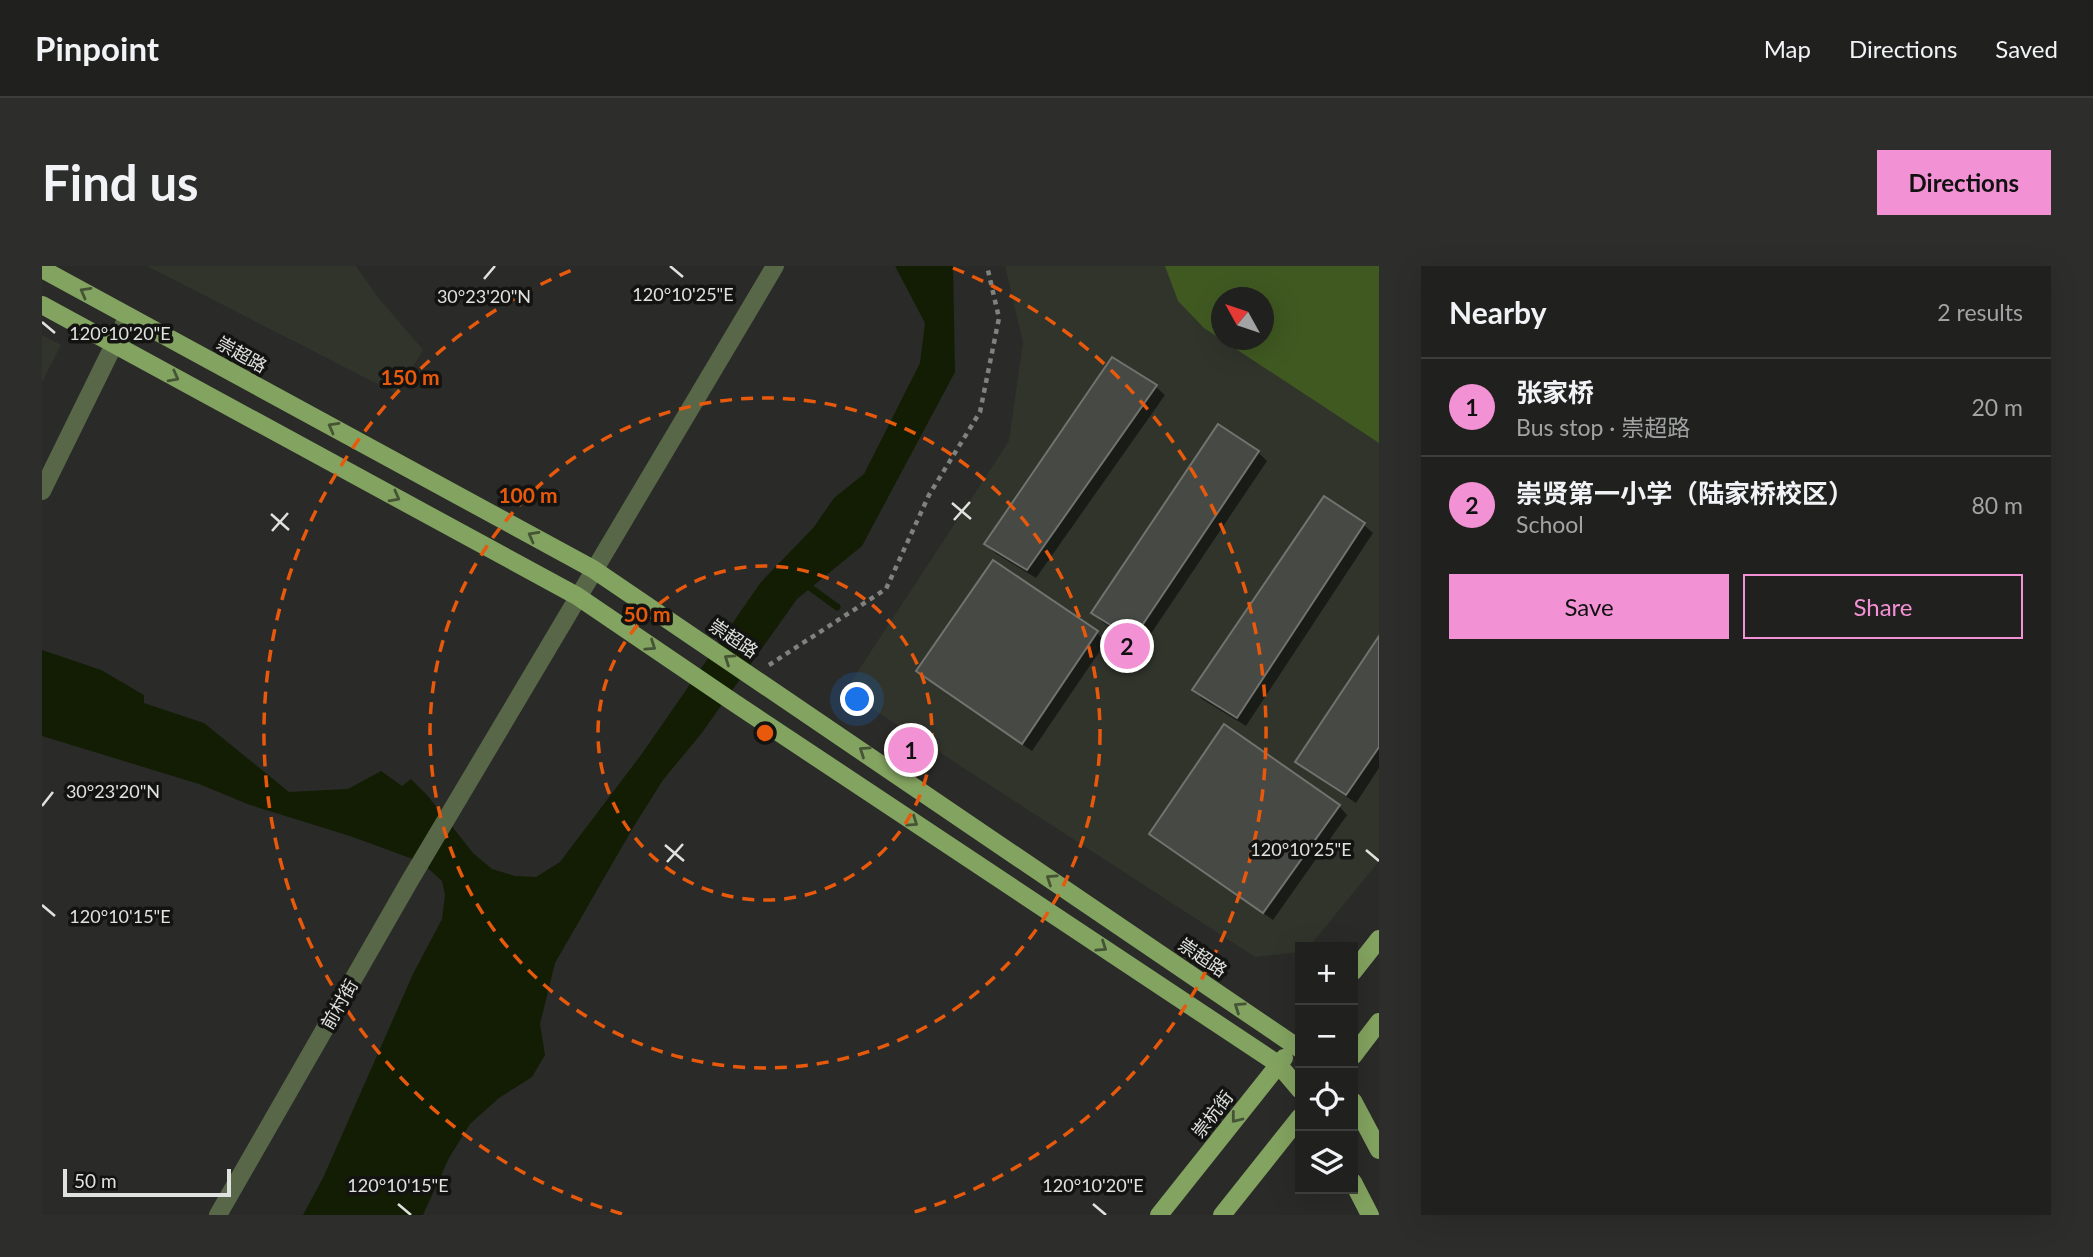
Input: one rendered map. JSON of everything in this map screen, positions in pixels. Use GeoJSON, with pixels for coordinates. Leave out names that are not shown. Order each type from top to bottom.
{"type":"FeatureCollection","features":[{"type":"Feature","properties":{"kind":"main road","name":"崇超路"},"geometry":{"type":"LineString","coordinates":[[42,269],[593,569],[1295,1042]]}},
{"type":"Feature","properties":{"kind":"main road"},"geometry":{"type":"LineString","coordinates":[[42,305],[578,596],[1278,1064],[1295,1084]]}},
{"type":"Feature","properties":{"kind":"main road"},"geometry":{"type":"LineString","coordinates":[[1358,966],[1379,939]]}},
{"type":"Feature","properties":{"kind":"main road"},"geometry":{"type":"LineString","coordinates":[[1358,1049],[1379,1022]]}},
{"type":"Feature","properties":{"kind":"main road","name":"崇杭街"},"geometry":{"type":"LineString","coordinates":[[1159,1215],[1278,1064],[1295,1049]]}},
{"type":"Feature","properties":{"kind":"main road"},"geometry":{"type":"LineString","coordinates":[[1358,1110],[1379,1150]]}},
{"type":"Feature","properties":{"kind":"main road"},"geometry":{"type":"LineString","coordinates":[[1222,1215],[1295,1123]]}},
{"type":"Feature","properties":{"kind":"main road"},"geometry":{"type":"LineString","coordinates":[[1358,1192],[1370,1215]]}},
{"type":"Feature","properties":{"kind":"street","name":"前村街"},"geometry":{"type":"LineString","coordinates":[[219,1215],[409,882],[775,266]]}},
{"type":"Feature","properties":{"kind":"street"},"geometry":{"type":"LineString","coordinates":[[42,491],[128,316]]}},
{"type":"Feature","properties":{"kind":"path"},"geometry":{"type":"LineString","coordinates":[[753,676],[886,589],[929,495],[980,412],[999,318],[987,266]]}},
{"type":"Feature","properties":{"kind":"shaded area"},"geometry":{"type":"Polygon","coordinates":[[[147,266],[356,266],[377,296],[423,350],[397,394],[147,266]]]}},
{"type":"Feature","properties":{"kind":"shaded area"},"geometry":{"type":"Polygon","coordinates":[[[895,266],[953,266],[955,372],[862,546],[797,599],[701,734],[663,780],[634,826],[555,963],[540,1024],[545,1055],[532,1077],[499,1098],[470,1124],[449,1158],[423,1215],[303,1215],[323,1178],[413,974],[442,919],[445,895],[442,881],[421,862],[350,836],[250,805],[199,784],[42,736],[42,650],[101,670],[144,695],[144,703],[204,723],[289,792],[348,789],[381,771],[402,786],[411,779],[473,853],[492,869],[515,876],[536,877],[560,862],[641,755],[761,582],[814,527],[834,498],[864,474],[920,363],[925,323],[895,266]]]}},
{"type":"Feature","properties":{"kind":"shaded area"},"geometry":{"type":"Polygon","coordinates":[[[1005,266],[1379,266],[1379,861],[1313,942],[1295,942],[1295,953],[1255,957],[845,691],[1009,441],[1023,342],[1005,266]]]}},
{"type":"Feature","properties":{"kind":"shaded area"},"geometry":{"type":"Polygon","coordinates":[[[42,335],[61,345],[42,382],[42,335]]]}},
{"type":"Feature","properties":{"kind":"green space"},"geometry":{"type":"Polygon","coordinates":[[[1165,266],[1379,266],[1379,443],[1237,350],[1274,350],[1274,287],[1211,287],[1211,333],[1178,301],[1165,266]]]}},
{"type":"Feature","properties":{"kind":"building"},"geometry":{"type":"Polygon","coordinates":[[[1112,357],[1157,385],[1027,570],[984,544],[1112,357]]]}},
{"type":"Feature","properties":{"kind":"building"},"geometry":{"type":"Polygon","coordinates":[[[1218,424],[1259,451],[1133,639],[1091,613],[1218,424]]]}},
{"type":"Feature","properties":{"kind":"building"},"geometry":{"type":"Polygon","coordinates":[[[1324,496],[1365,523],[1237,718],[1192,690],[1324,496]]]}},
{"type":"Feature","properties":{"kind":"building"},"geometry":{"type":"Polygon","coordinates":[[[993,560],[1098,631],[1022,744],[916,671],[993,560]]]}},
{"type":"Feature","properties":{"kind":"building"},"geometry":{"type":"Polygon","coordinates":[[[1379,636],[1379,747],[1346,795],[1295,762],[1379,636]]]}},
{"type":"Feature","properties":{"kind":"building"},"geometry":{"type":"Polygon","coordinates":[[[1224,724],[1340,805],[1263,913],[1149,834],[1224,724]]]}},
{"type":"Feature","properties":{"kind":"waterway"},"geometry":{"type":"LineString","coordinates":[[804,583],[837,607]]}},
{"type":"Feature","properties":{"kind":"place","name":"崇贤第一小学（陆家桥校区）"},"geometry":{"type":"Point","coordinates":[1127,646]}},
{"type":"Feature","properties":{"kind":"place","name":"张家桥"},"geometry":{"type":"Point","coordinates":[911,750]}}]}
